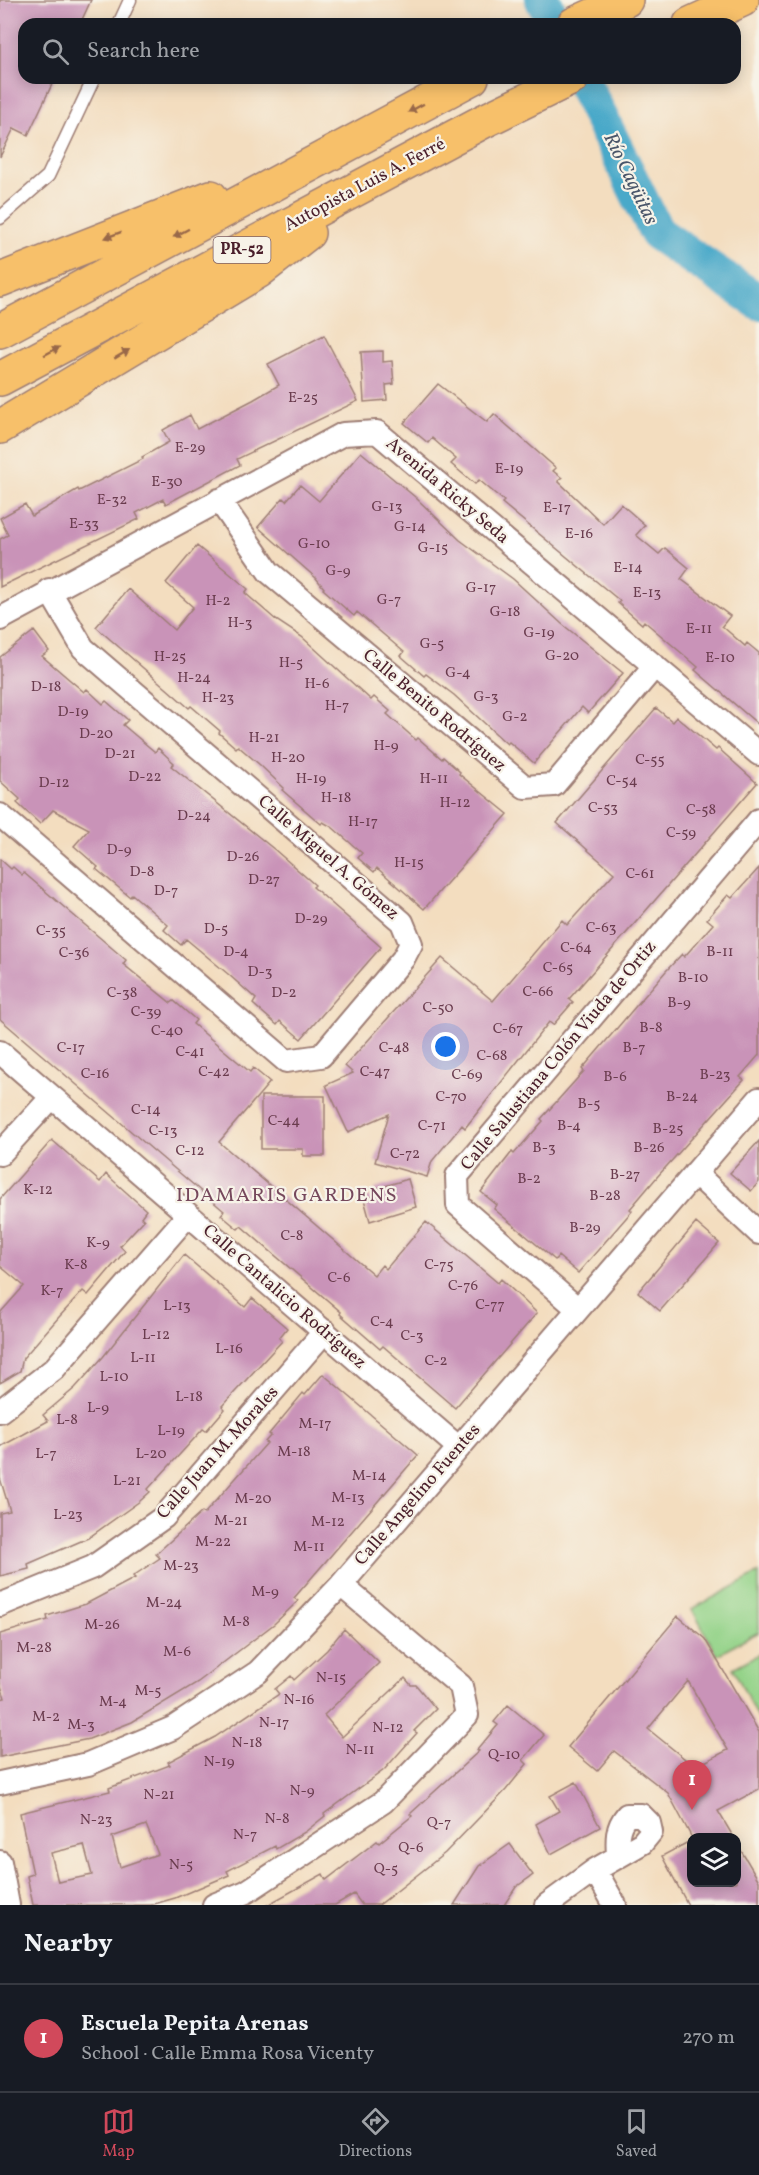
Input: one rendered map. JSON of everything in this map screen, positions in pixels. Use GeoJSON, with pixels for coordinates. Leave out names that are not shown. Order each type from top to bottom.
{"type":"FeatureCollection","features":[{"type":"Feature","properties":{"kind":"highway"},"geometry":{"type":"LineString","coordinates":[[587,18],[626,0]]}},
{"type":"Feature","properties":{"kind":"highway"},"geometry":{"type":"LineString","coordinates":[[703,18],[742,0]]}},
{"type":"Feature","properties":{"kind":"highway","name":"PR-52"},"geometry":{"type":"LineString","coordinates":[[0,331],[461,84]]}},
{"type":"Feature","properties":{"kind":"highway","name":"Autopista Luis A. Ferré"},"geometry":{"type":"LineString","coordinates":[[0,379],[484,121],[560,84]]}},
{"type":"Feature","properties":{"kind":"highway"},"geometry":{"type":"LineString","coordinates":[[0,280],[325,156]]}},
{"type":"Feature","properties":{"kind":"highway"},"geometry":{"type":"LineString","coordinates":[[0,427],[259,271],[383,176]]}},
{"type":"Feature","properties":{"kind":"street","name":"Avenida Ricky Seda"},"geometry":{"type":"LineString","coordinates":[[0,619],[49,590],[343,434],[377,432],[759,754]]}},
{"type":"Feature","properties":{"kind":"street","name":"Calle Benito Rodríguez"},"geometry":{"type":"LineString","coordinates":[[219,500],[269,572],[525,787],[554,785],[655,666]]}},
{"type":"Feature","properties":{"kind":"street","name":"Calle Miguel A. Gómez"},"geometry":{"type":"LineString","coordinates":[[0,815],[286,1061],[321,1056],[403,959],[411,944],[402,921],[83,648],[49,590]]}},
{"type":"Feature","properties":{"kind":"street","name":"Calle Salustiana Colón Viuda de Ortiz"},"geometry":{"type":"LineString","coordinates":[[578,1309],[458,1205],[457,1176],[759,820]]}},
{"type":"Feature","properties":{"kind":"street","name":"Calle Cantalicio Rodríguez"},"geometry":{"type":"LineString","coordinates":[[0,1052],[459,1448]]}},
{"type":"Feature","properties":{"kind":"street"},"geometry":{"type":"LineString","coordinates":[[0,1154],[52,1097]]}},
{"type":"Feature","properties":{"kind":"street","name":"Calle Angelino Fuentes"},"geometry":{"type":"LineString","coordinates":[[0,1783],[88,1764],[173,1728],[258,1672],[342,1585],[759,1099]]}},
{"type":"Feature","properties":{"kind":"street"},"geometry":{"type":"LineString","coordinates":[[695,1173],[759,1233]]}},
{"type":"Feature","properties":{"kind":"street"},"geometry":{"type":"LineString","coordinates":[[0,1411],[54,1368],[188,1215]]}},
{"type":"Feature","properties":{"kind":"street","name":"Calle Juan M. Morales"},"geometry":{"type":"LineString","coordinates":[[0,1605],[93,1567],[164,1517],[325,1331]]}},
{"type":"Feature","properties":{"kind":"street"},"geometry":{"type":"LineString","coordinates":[[214,1905],[250,1898],[383,1802],[467,1715],[461,1686],[342,1585]]}},
{"type":"Feature","properties":{"kind":"street"},"geometry":{"type":"LineString","coordinates":[[548,1905],[618,1856]]}},
{"type":"Feature","properties":{"kind":"street"},"geometry":{"type":"LineString","coordinates":[[0,1862],[8,1905]]}},
{"type":"Feature","properties":{"kind":"street"},"geometry":{"type":"LineString","coordinates":[[595,1870],[615,1905]]}},
{"type":"Feature","properties":{"kind":"lane"},"geometry":{"type":"LineString","coordinates":[[122,18],[130,0]]}},
{"type":"Feature","properties":{"kind":"lane"},"geometry":{"type":"LineString","coordinates":[[0,218],[48,176],[91,84]]}},
{"type":"Feature","properties":{"kind":"green space"},"geometry":{"type":"Polygon","coordinates":[[[759,1573],[759,1632],[717,1655],[692,1609],[759,1573]]]}},
{"type":"Feature","properties":{"kind":"green space"},"geometry":{"type":"Polygon","coordinates":[[[759,1654],[759,1720],[733,1668],[759,1654]]]}},
{"type":"Feature","properties":{"kind":"building"},"geometry":{"type":"Polygon","coordinates":[[[0,0],[91,0],[83,18],[18,18],[18,84],[52,84],[28,135],[14,128],[0,157],[0,0]]]}},
{"type":"Feature","properties":{"kind":"building"},"geometry":{"type":"Polygon","coordinates":[[[324,335],[358,401],[237,459],[240,465],[166,504],[163,499],[136,513],[139,519],[0,587],[0,539],[8,535],[0,518],[25,504],[32,516],[78,489],[79,491],[143,459],[142,457],[169,442],[163,430],[190,415],[197,429],[253,400],[279,385],[268,364],[324,335]]]}},
{"type":"Feature","properties":{"kind":"building"},"geometry":{"type":"Polygon","coordinates":[[[383,351],[383,362],[392,361],[394,384],[386,385],[387,400],[364,402],[361,352],[383,351]]]}},
{"type":"Feature","properties":{"kind":"building"},"geometry":{"type":"Polygon","coordinates":[[[438,384],[487,422],[494,414],[556,468],[553,471],[562,478],[558,481],[603,524],[621,504],[645,525],[636,535],[659,554],[665,548],[689,568],[681,579],[730,616],[722,626],[745,646],[747,643],[759,653],[759,725],[695,670],[698,667],[644,621],[642,624],[618,603],[620,601],[502,503],[504,501],[479,480],[475,484],[451,464],[456,459],[432,438],[428,443],[404,423],[438,384]]]}},
{"type":"Feature","properties":{"kind":"building"},"geometry":{"type":"Polygon","coordinates":[[[361,452],[415,497],[460,540],[513,579],[562,624],[623,673],[588,713],[582,707],[534,763],[509,742],[507,744],[454,695],[426,674],[424,676],[401,656],[404,652],[357,612],[354,616],[323,589],[316,578],[258,527],[283,498],[286,501],[300,485],[319,501],[361,452]]]}},
{"type":"Feature","properties":{"kind":"building"},"geometry":{"type":"Polygon","coordinates":[[[197,546],[248,589],[245,593],[276,620],[302,637],[371,700],[374,697],[390,711],[387,714],[416,740],[418,738],[442,759],[443,757],[460,772],[459,774],[508,814],[424,909],[377,868],[374,872],[358,858],[362,853],[332,827],[323,822],[321,824],[282,790],[284,788],[260,765],[238,746],[236,748],[219,733],[220,731],[191,706],[189,708],[96,627],[128,589],[174,630],[193,607],[166,583],[197,546]]]}},
{"type":"Feature","properties":{"kind":"building"},"geometry":{"type":"Polygon","coordinates":[[[34,631],[49,651],[42,656],[84,692],[87,689],[103,704],[106,701],[128,720],[123,725],[155,752],[158,748],[174,763],[171,766],[275,850],[381,947],[301,1039],[280,1021],[277,1025],[253,1004],[256,999],[228,974],[186,939],[181,945],[164,930],[168,925],[132,894],[130,897],[96,869],[98,867],[74,846],[89,829],[53,810],[40,824],[17,803],[20,799],[0,781],[0,657],[34,631]]]}},
{"type":"Feature","properties":{"kind":"building"},"geometry":{"type":"Polygon","coordinates":[[[656,708],[673,722],[677,717],[716,750],[718,748],[757,783],[569,999],[573,1002],[553,1025],[549,1022],[465,1128],[462,1125],[432,1161],[427,1177],[375,1162],[389,1114],[348,1132],[326,1085],[353,1073],[345,1066],[442,958],[493,1001],[562,920],[567,925],[614,873],[557,823],[656,708]]]}},
{"type":"Feature","properties":{"kind":"building"},"geometry":{"type":"Polygon","coordinates":[[[0,859],[11,869],[13,867],[22,875],[24,873],[126,960],[123,964],[196,1020],[193,1024],[250,1072],[253,1068],[270,1082],[219,1142],[374,1275],[382,1265],[386,1269],[426,1222],[498,1283],[501,1279],[537,1313],[455,1408],[383,1346],[380,1349],[340,1314],[341,1312],[241,1226],[238,1229],[221,1215],[224,1211],[0,1019],[0,859]]]}},
{"type":"Feature","properties":{"kind":"building"},"geometry":{"type":"Polygon","coordinates":[[[759,868],[759,1055],[740,1077],[744,1080],[657,1177],[630,1209],[632,1211],[578,1273],[558,1256],[555,1260],[494,1209],[497,1205],[481,1192],[512,1152],[514,1154],[543,1121],[541,1119],[584,1071],[582,1069],[666,971],[682,954],[684,957],[713,924],[707,919],[728,895],[732,898],[759,868]]]}},
{"type":"Feature","properties":{"kind":"building"},"geometry":{"type":"Polygon","coordinates":[[[261,1096],[325,1096],[325,1156],[303,1156],[303,1149],[261,1149],[261,1096]]]}},
{"type":"Feature","properties":{"kind":"building"},"geometry":{"type":"Polygon","coordinates":[[[52,1140],[100,1182],[106,1174],[146,1210],[141,1217],[144,1220],[120,1246],[125,1251],[88,1295],[83,1291],[23,1358],[20,1371],[0,1383],[0,1313],[24,1286],[0,1266],[0,1199],[52,1140]]]}},
{"type":"Feature","properties":{"kind":"building"},"geometry":{"type":"Polygon","coordinates":[[[759,1141],[759,1182],[751,1191],[730,1173],[759,1141]]]}},
{"type":"Feature","properties":{"kind":"building"},"geometry":{"type":"Polygon","coordinates":[[[408,1179],[416,1207],[370,1221],[364,1199],[377,1195],[375,1189],[408,1179]]]}},
{"type":"Feature","properties":{"kind":"building"},"geometry":{"type":"Polygon","coordinates":[[[696,1223],[719,1243],[660,1311],[638,1292],[696,1223]]]}},
{"type":"Feature","properties":{"kind":"building"},"geometry":{"type":"Polygon","coordinates":[[[184,1255],[245,1307],[252,1298],[287,1328],[279,1338],[282,1341],[222,1406],[225,1409],[206,1431],[203,1429],[148,1489],[150,1492],[140,1501],[88,1538],[28,1564],[29,1569],[0,1576],[0,1513],[10,1511],[0,1478],[0,1447],[48,1421],[43,1415],[75,1388],[103,1357],[184,1255]]]}},
{"type":"Feature","properties":{"kind":"building"},"geometry":{"type":"Polygon","coordinates":[[[323,1374],[418,1455],[294,1598],[298,1601],[274,1624],[198,1682],[132,1722],[89,1739],[0,1757],[0,1699],[5,1698],[0,1683],[0,1634],[48,1620],[47,1616],[86,1604],[135,1578],[133,1576],[160,1558],[156,1554],[202,1512],[204,1514],[267,1443],[265,1442],[271,1435],[269,1434],[303,1393],[305,1395],[323,1374]]]}},
{"type":"Feature","properties":{"kind":"building"},"geometry":{"type":"Polygon","coordinates":[[[678,1616],[705,1639],[759,1732],[759,1789],[718,1811],[731,1833],[689,1833],[668,1793],[614,1751],[597,1771],[568,1747],[678,1616]],[[688,1681],[648,1729],[695,1767],[728,1750],[688,1681]]]}},
{"type":"Feature","properties":{"kind":"building"},"geometry":{"type":"Polygon","coordinates":[[[344,1629],[379,1663],[324,1715],[342,1737],[405,1678],[411,1685],[416,1685],[436,1709],[414,1731],[417,1733],[384,1770],[324,1814],[325,1816],[305,1832],[276,1849],[275,1846],[227,1871],[229,1875],[175,1898],[151,1905],[33,1905],[27,1876],[33,1874],[20,1813],[110,1791],[109,1788],[170,1765],[168,1762],[215,1737],[279,1694],[275,1689],[291,1676],[294,1680],[327,1650],[344,1629]],[[146,1825],[112,1837],[120,1867],[158,1854],[146,1825]],[[84,1845],[51,1853],[58,1882],[92,1875],[84,1845]]]}},
{"type":"Feature","properties":{"kind":"building"},"geometry":{"type":"Polygon","coordinates":[[[508,1705],[544,1735],[523,1760],[527,1764],[506,1790],[445,1853],[379,1905],[362,1905],[354,1894],[335,1905],[267,1905],[323,1874],[326,1880],[377,1841],[379,1843],[412,1816],[410,1814],[479,1751],[477,1750],[498,1725],[494,1722],[508,1705]]]}},
{"type":"Feature","properties":{"kind":"building"},"geometry":{"type":"Polygon","coordinates":[[[576,1782],[600,1827],[551,1854],[536,1824],[559,1811],[550,1796],[576,1782]]]}},
{"type":"Feature","properties":{"kind":"building"},"geometry":{"type":"Polygon","coordinates":[[[687,1843],[687,1887],[741,1887],[741,1850],[759,1881],[759,1905],[688,1905],[662,1856],[687,1843]]]}},
{"type":"Feature","properties":{"kind":"building"},"geometry":{"type":"Polygon","coordinates":[[[510,1844],[533,1875],[516,1887],[504,1905],[454,1905],[479,1866],[510,1844]]]}},
{"type":"Feature","properties":{"kind":"waterway","name":"Río Cagüitas"},"geometry":{"type":"LineString","coordinates":[[543,0],[552,18]]}},
{"type":"Feature","properties":{"kind":"waterway","name":"Río Cagüitas"},"geometry":{"type":"LineString","coordinates":[[584,84],[657,233],[759,302]]}},
{"type":"Feature","properties":{"kind":"place","name":"Escuela Pepita Arenas"},"geometry":{"type":"Point","coordinates":[692,1810]}},
{"type":"Feature","properties":{"kind":"district","name":"IDAMARIS GARDENS"},"geometry":{"type":"Point","coordinates":[287,1196]}}]}
